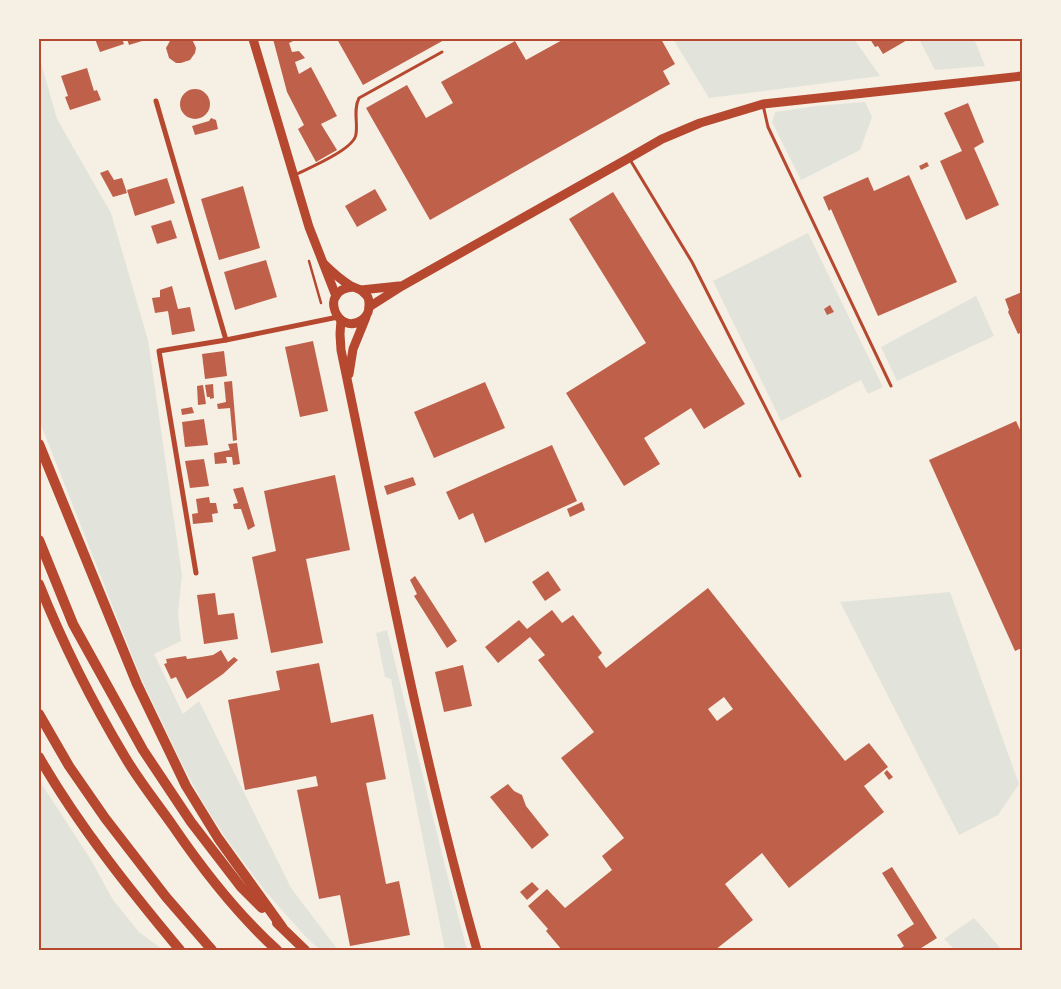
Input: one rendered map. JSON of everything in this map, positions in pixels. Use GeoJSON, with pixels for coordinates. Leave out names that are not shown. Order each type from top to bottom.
{"type":"FeatureCollection","features":[{"type":"Feature","properties":{"kind":"highway"},"geometry":{"type":"LineString","coordinates":[[39,444],[136,684],[186,786],[218,838],[282,928]]}},
{"type":"Feature","properties":{"kind":"highway"},"geometry":{"type":"LineString","coordinates":[[39,540],[73,624],[143,750],[191,822],[241,887],[305,950]]}},
{"type":"Feature","properties":{"kind":"highway"},"geometry":{"type":"LineString","coordinates":[[39,584],[56,628],[98,710],[126,758],[196,858],[261,936],[277,950]]}},
{"type":"Feature","properties":{"kind":"highway"},"geometry":{"type":"LineString","coordinates":[[39,714],[69,766],[105,818],[166,897],[212,950]]}},
{"type":"Feature","properties":{"kind":"highway"},"geometry":{"type":"LineString","coordinates":[[39,757],[53,782],[87,830],[149,913],[180,950]]}},
{"type":"Feature","properties":{"kind":"main road"},"geometry":{"type":"LineString","coordinates":[[253,39],[309,227],[336,296]]}},
{"type":"Feature","properties":{"kind":"main road"},"geometry":{"type":"LineString","coordinates":[[339,319],[353,323],[364,318],[368,310],[402,286],[662,139],[700,122],[763,104],[1022,76]]}},
{"type":"Feature","properties":{"kind":"main road"},"geometry":{"type":"LineString","coordinates":[[322,262],[368,297],[368,310],[353,350],[348,381]]}},
{"type":"Feature","properties":{"kind":"main road"},"geometry":{"type":"LineString","coordinates":[[402,286],[343,289],[336,296],[333,307],[339,319],[341,350],[418,716],[454,868],[477,950]]}},
{"type":"Feature","properties":{"kind":"street"},"geometry":{"type":"LineString","coordinates":[[156,101],[226,340]]}},
{"type":"Feature","properties":{"kind":"street"},"geometry":{"type":"LineString","coordinates":[[196,573],[159,351],[339,319]]}},
{"type":"Feature","properties":{"kind":"lane"},"geometry":{"type":"LineString","coordinates":[[294,175],[322,162],[353,143],[356,136],[356,105],[359,98],[442,52]]}},
{"type":"Feature","properties":{"kind":"lane"},"geometry":{"type":"LineString","coordinates":[[763,104],[768,127],[891,386]]}},
{"type":"Feature","properties":{"kind":"lane"},"geometry":{"type":"LineString","coordinates":[[629,158],[692,262],[800,476]]}},
{"type":"Feature","properties":{"kind":"shaded area"},"geometry":{"type":"Polygon","coordinates":[[[673,39],[854,39],[880,76],[709,98],[673,39]]]}},
{"type":"Feature","properties":{"kind":"shaded area"},"geometry":{"type":"Polygon","coordinates":[[[919,39],[974,39],[985,66],[935,70],[919,39]]]}},
{"type":"Feature","properties":{"kind":"shaded area"},"geometry":{"type":"Polygon","coordinates":[[[39,56],[57,119],[111,213],[148,340],[182,575],[178,613],[181,641],[154,654],[183,714],[199,701],[291,888],[338,950],[320,950],[306,937],[265,891],[225,837],[201,799],[141,678],[39,420],[39,56]]]}},
{"type":"Feature","properties":{"kind":"shaded area"},"geometry":{"type":"Polygon","coordinates":[[[865,102],[872,117],[860,150],[801,180],[772,122],[775,112],[865,102]]]}},
{"type":"Feature","properties":{"kind":"shaded area"},"geometry":{"type":"Polygon","coordinates":[[[808,233],[883,387],[868,394],[861,380],[781,421],[713,281],[808,233]]]}},
{"type":"Feature","properties":{"kind":"shaded area"},"geometry":{"type":"Polygon","coordinates":[[[976,296],[994,336],[897,381],[881,347],[976,296]]]}},
{"type":"Feature","properties":{"kind":"shaded area"},"geometry":{"type":"Polygon","coordinates":[[[950,592],[1019,784],[998,815],[959,835],[840,602],[950,592]]]}},
{"type":"Feature","properties":{"kind":"shaded area"},"geometry":{"type":"Polygon","coordinates":[[[387,630],[467,950],[445,950],[391,679],[385,677],[376,633],[387,630]]]}},
{"type":"Feature","properties":{"kind":"shaded area"},"geometry":{"type":"Polygon","coordinates":[[[39,780],[91,860],[113,900],[139,932],[163,950],[39,950],[39,780]]]}},
{"type":"Feature","properties":{"kind":"shaded area"},"geometry":{"type":"Polygon","coordinates":[[[974,918],[1002,950],[955,950],[944,939],[974,918]]]}},
{"type":"Feature","properties":{"kind":"building"},"geometry":{"type":"Polygon","coordinates":[[[95,39],[122,39],[124,44],[100,52],[95,39]]]}},
{"type":"Feature","properties":{"kind":"building"},"geometry":{"type":"Polygon","coordinates":[[[127,39],[142,39],[142,41],[129,45],[127,39]]]}},
{"type":"Feature","properties":{"kind":"building"},"geometry":{"type":"Polygon","coordinates":[[[171,39],[192,39],[196,48],[190,60],[176,63],[169,58],[166,48],[171,39]]]}},
{"type":"Feature","properties":{"kind":"building"},"geometry":{"type":"Polygon","coordinates":[[[273,39],[297,39],[289,43],[292,52],[299,51],[305,58],[295,62],[299,74],[311,67],[337,116],[321,124],[337,150],[316,162],[298,129],[304,125],[287,92],[273,39]]]}},
{"type":"Feature","properties":{"kind":"building"},"geometry":{"type":"Polygon","coordinates":[[[337,39],[446,39],[363,85],[337,39]]]}},
{"type":"Feature","properties":{"kind":"building"},"geometry":{"type":"Polygon","coordinates":[[[564,39],[661,39],[675,64],[663,71],[670,84],[430,220],[366,108],[407,85],[426,118],[453,103],[441,82],[515,41],[526,60],[564,39]]]}},
{"type":"Feature","properties":{"kind":"building"},"geometry":{"type":"Polygon","coordinates":[[[870,39],[909,39],[883,54],[870,39]]]}},
{"type":"Feature","properties":{"kind":"building"},"geometry":{"type":"Polygon","coordinates":[[[87,68],[94,91],[97,90],[101,100],[70,110],[65,97],[68,96],[61,76],[87,68]]]}},
{"type":"Feature","properties":{"kind":"building"},"geometry":{"type":"Polygon","coordinates":[[[195,89],[206,93],[210,104],[206,115],[195,119],[184,115],[180,104],[184,93],[195,89]]]}},
{"type":"Feature","properties":{"kind":"building"},"geometry":{"type":"Polygon","coordinates":[[[968,103],[984,142],[974,148],[999,205],[966,220],[940,161],[962,151],[944,113],[968,103]]]}},
{"type":"Feature","properties":{"kind":"building"},"geometry":{"type":"Polygon","coordinates":[[[211,118],[216,120],[218,129],[195,135],[192,126],[209,121],[211,118]]]}},
{"type":"Feature","properties":{"kind":"building"},"geometry":{"type":"Polygon","coordinates":[[[927,162],[929,166],[921,170],[919,166],[927,162]]]}},
{"type":"Feature","properties":{"kind":"building"},"geometry":{"type":"Polygon","coordinates":[[[108,170],[114,180],[122,178],[127,193],[113,197],[100,173],[108,170]]]}},
{"type":"Feature","properties":{"kind":"building"},"geometry":{"type":"Polygon","coordinates":[[[909,175],[957,282],[878,316],[831,209],[829,211],[823,197],[868,177],[874,191],[909,175]]]}},
{"type":"Feature","properties":{"kind":"building"},"geometry":{"type":"Polygon","coordinates":[[[167,178],[175,203],[135,216],[127,190],[167,178]]]}},
{"type":"Feature","properties":{"kind":"building"},"geometry":{"type":"Polygon","coordinates":[[[243,186],[260,248],[219,260],[201,199],[243,186]]]}},
{"type":"Feature","properties":{"kind":"building"},"geometry":{"type":"Polygon","coordinates":[[[375,189],[387,210],[357,227],[345,206],[375,189]]]}},
{"type":"Feature","properties":{"kind":"building"},"geometry":{"type":"Polygon","coordinates":[[[613,192],[745,404],[704,429],[691,408],[644,438],[660,464],[624,486],[566,393],[646,343],[569,219],[613,192]]]}},
{"type":"Feature","properties":{"kind":"building"},"geometry":{"type":"Polygon","coordinates":[[[171,220],[177,238],[157,244],[151,226],[171,220]]]}},
{"type":"Feature","properties":{"kind":"building"},"geometry":{"type":"Polygon","coordinates":[[[266,260],[277,297],[235,310],[224,272],[266,260]]]}},
{"type":"Feature","properties":{"kind":"building"},"geometry":{"type":"Polygon","coordinates":[[[172,286],[178,309],[190,307],[195,331],[172,335],[168,311],[155,313],[152,298],[160,297],[160,290],[172,286]]]}},
{"type":"Feature","properties":{"kind":"building"},"geometry":{"type":"Polygon","coordinates":[[[1022,292],[1022,332],[1018,334],[1008,312],[1005,299],[1022,292]]]}},
{"type":"Feature","properties":{"kind":"building"},"geometry":{"type":"Polygon","coordinates":[[[830,305],[834,312],[827,315],[824,309],[830,305]]]}},
{"type":"Feature","properties":{"kind":"building"},"geometry":{"type":"Polygon","coordinates":[[[313,341],[328,411],[300,417],[285,347],[313,341]]]}},
{"type":"Feature","properties":{"kind":"building"},"geometry":{"type":"Polygon","coordinates":[[[224,351],[227,376],[205,379],[202,354],[224,351]]]}},
{"type":"Feature","properties":{"kind":"building"},"geometry":{"type":"Polygon","coordinates":[[[232,381],[237,440],[233,441],[230,408],[218,409],[217,404],[226,402],[224,382],[232,381]]]}},
{"type":"Feature","properties":{"kind":"building"},"geometry":{"type":"Polygon","coordinates":[[[485,382],[505,428],[434,458],[414,412],[485,382]]]}},
{"type":"Feature","properties":{"kind":"building"},"geometry":{"type":"Polygon","coordinates":[[[213,384],[214,398],[210,399],[210,397],[207,397],[205,385],[213,384]]]}},
{"type":"Feature","properties":{"kind":"building"},"geometry":{"type":"Polygon","coordinates":[[[203,385],[206,404],[198,405],[197,386],[203,385]]]}},
{"type":"Feature","properties":{"kind":"building"},"geometry":{"type":"Polygon","coordinates":[[[192,407],[194,413],[182,415],[181,409],[192,407]]]}},
{"type":"Feature","properties":{"kind":"building"},"geometry":{"type":"Polygon","coordinates":[[[204,419],[208,445],[185,447],[182,422],[204,419]]]}},
{"type":"Feature","properties":{"kind":"building"},"geometry":{"type":"Polygon","coordinates":[[[1016,421],[1022,434],[1022,648],[1015,651],[929,460],[1016,421]]]}},
{"type":"Feature","properties":{"kind":"building"},"geometry":{"type":"Polygon","coordinates":[[[237,443],[240,464],[233,465],[232,457],[226,457],[227,463],[215,464],[214,453],[230,450],[228,444],[237,443]]]}},
{"type":"Feature","properties":{"kind":"building"},"geometry":{"type":"Polygon","coordinates":[[[552,445],[577,501],[485,543],[473,513],[459,520],[446,492],[552,445]]]}},
{"type":"Feature","properties":{"kind":"building"},"geometry":{"type":"Polygon","coordinates":[[[204,459],[209,486],[190,488],[185,461],[204,459]]]}},
{"type":"Feature","properties":{"kind":"building"},"geometry":{"type":"Polygon","coordinates":[[[335,475],[350,550],[306,559],[323,643],[271,653],[252,557],[276,551],[264,491],[335,475]]]}},
{"type":"Feature","properties":{"kind":"building"},"geometry":{"type":"Polygon","coordinates":[[[413,477],[416,485],[387,495],[384,486],[413,477]]]}},
{"type":"Feature","properties":{"kind":"building"},"geometry":{"type":"Polygon","coordinates":[[[243,487],[255,526],[248,530],[241,509],[234,509],[233,504],[238,503],[233,489],[243,487]]]}},
{"type":"Feature","properties":{"kind":"building"},"geometry":{"type":"Polygon","coordinates":[[[209,497],[210,503],[216,503],[218,513],[212,514],[213,522],[193,524],[192,514],[198,513],[196,499],[209,497]]]}},
{"type":"Feature","properties":{"kind":"building"},"geometry":{"type":"Polygon","coordinates":[[[582,502],[585,510],[570,517],[567,509],[582,502]]]}},
{"type":"Feature","properties":{"kind":"building"},"geometry":{"type":"Polygon","coordinates":[[[548,571],[561,590],[545,601],[532,582],[548,571]]]}},
{"type":"Feature","properties":{"kind":"building"},"geometry":{"type":"Polygon","coordinates":[[[415,576],[457,641],[447,648],[414,596],[417,594],[410,580],[415,576]]]}},
{"type":"Feature","properties":{"kind":"building"},"geometry":{"type":"Polygon","coordinates":[[[708,588],[845,761],[869,743],[888,767],[864,786],[884,812],[789,888],[762,853],[725,884],[753,920],[715,950],[562,950],[546,931],[548,929],[528,906],[547,889],[565,908],[612,870],[602,856],[624,838],[561,758],[594,732],[538,660],[545,655],[530,637],[498,663],[485,647],[519,620],[527,629],[552,610],[562,623],[573,615],[602,653],[598,657],[606,668],[708,588]],[[724,697],[708,709],[717,721],[733,709],[724,697]]]}},
{"type":"Feature","properties":{"kind":"building"},"geometry":{"type":"Polygon","coordinates":[[[215,593],[218,615],[234,613],[238,639],[204,644],[197,595],[215,593]]]}},
{"type":"Feature","properties":{"kind":"building"},"geometry":{"type":"Polygon","coordinates":[[[221,650],[228,662],[234,657],[238,660],[223,674],[187,699],[176,677],[171,679],[164,664],[167,663],[166,659],[186,656],[187,659],[201,657],[213,655],[221,650]]]}},
{"type":"Feature","properties":{"kind":"building"},"geometry":{"type":"Polygon","coordinates":[[[319,663],[331,723],[373,714],[386,779],[366,783],[386,884],[399,881],[410,935],[350,946],[340,895],[319,899],[297,790],[318,786],[316,776],[245,790],[228,700],[280,690],[276,671],[319,663]]]}},
{"type":"Feature","properties":{"kind":"building"},"geometry":{"type":"Polygon","coordinates":[[[463,665],[472,706],[444,712],[435,672],[463,665]]]}},
{"type":"Feature","properties":{"kind":"building"},"geometry":{"type":"Polygon","coordinates":[[[887,770],[893,777],[889,780],[884,773],[887,770]]]}},
{"type":"Feature","properties":{"kind":"building"},"geometry":{"type":"Polygon","coordinates":[[[508,784],[514,791],[522,795],[526,806],[549,835],[532,849],[490,797],[508,784]]]}},
{"type":"Feature","properties":{"kind":"building"},"geometry":{"type":"Polygon","coordinates":[[[892,867],[937,938],[918,950],[898,950],[904,946],[897,935],[914,924],[882,873],[892,867]]]}},
{"type":"Feature","properties":{"kind":"building"},"geometry":{"type":"Polygon","coordinates":[[[532,882],[539,889],[527,900],[520,892],[532,882]]]}}]}
